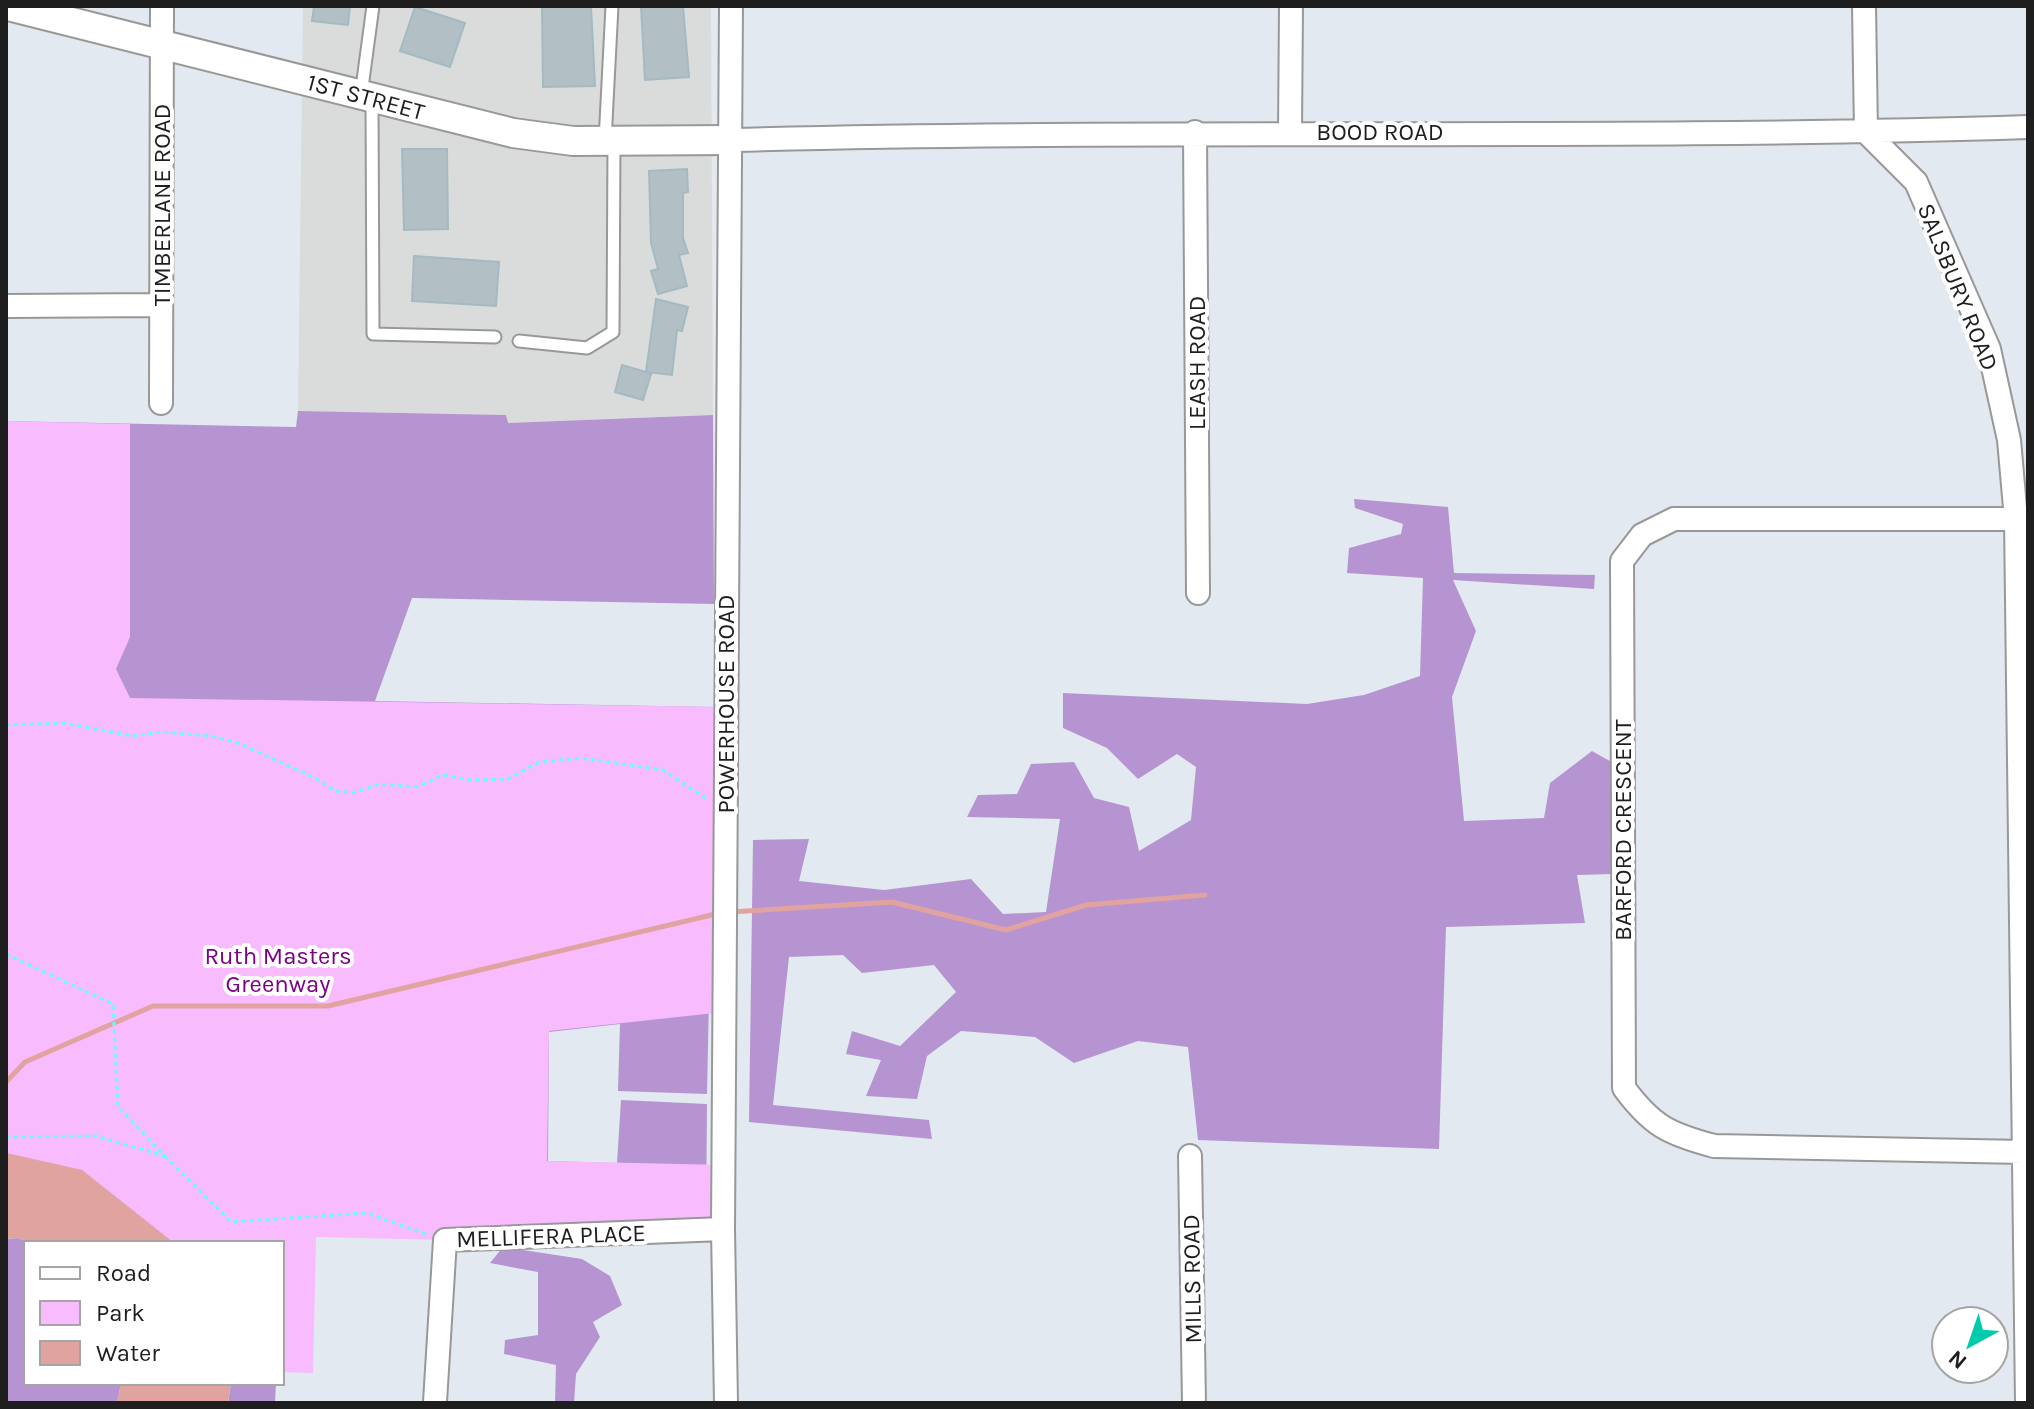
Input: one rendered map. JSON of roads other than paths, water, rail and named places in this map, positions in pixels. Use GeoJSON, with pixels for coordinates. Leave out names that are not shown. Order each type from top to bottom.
{"type":"FeatureCollection","features":[{"type":"Feature","properties":{"kind":"street","name":"1ST STREET"},"geometry":{"type":"LineString","coordinates":[[8,6],[513,133],[573,141],[732,140]]}},
{"type":"Feature","properties":{"kind":"street","name":"TIMBERLANE ROAD"},"geometry":{"type":"LineString","coordinates":[[161,403],[162,6]]}},
{"type":"Feature","properties":{"kind":"street","name":"POWERHOUSE ROAD"},"geometry":{"type":"LineString","coordinates":[[726,1403],[723,1229],[731,6]]}},
{"type":"Feature","properties":{"kind":"street"},"geometry":{"type":"LineString","coordinates":[[1290,132],[1291,6]]}},
{"type":"Feature","properties":{"kind":"street"},"geometry":{"type":"LineString","coordinates":[[1864,6],[1866,132]]}},
{"type":"Feature","properties":{"kind":"street","name":"BOOD ROAD"},"geometry":{"type":"LineString","coordinates":[[732,140],[1195,132],[1866,132],[2028,127]]}},
{"type":"Feature","properties":{"kind":"street","name":"LEASH ROAD"},"geometry":{"type":"LineString","coordinates":[[1195,132],[1198,593]]}},
{"type":"Feature","properties":{"kind":"street","name":"SALSBURY ROAD"},"geometry":{"type":"LineString","coordinates":[[1866,132],[1916,182],[1989,349],[2009,440],[2016,519],[2027,1403]]}},
{"type":"Feature","properties":{"kind":"street"},"geometry":{"type":"LineString","coordinates":[[6,306],[161,305]]}},
{"type":"Feature","properties":{"kind":"street","name":"BARFORD CRESCENT"},"geometry":{"type":"LineString","coordinates":[[2016,519],[1674,519],[1642,535],[1622,561],[1624,1088],[1645,1117],[1675,1136],[1714,1146],[2024,1152]]}},
{"type":"Feature","properties":{"kind":"street","name":"MILLS ROAD"},"geometry":{"type":"LineString","coordinates":[[1190,1156],[1194,1403]]}},
{"type":"Feature","properties":{"kind":"street","name":"MELLIFERA PLACE"},"geometry":{"type":"LineString","coordinates":[[435,1402],[445,1240],[723,1229]]}},
{"type":"Feature","properties":{"kind":"lane"},"geometry":{"type":"LineString","coordinates":[[373,6],[367,97],[373,334],[495,337]]}},
{"type":"Feature","properties":{"kind":"lane"},"geometry":{"type":"LineString","coordinates":[[519,341],[587,348],[613,332],[609,141],[612,6]]}},
{"type":"Feature","properties":{"kind":"water"},"geometry":{"type":"Polygon","coordinates":[[[6,1153],[82,1170],[171,1241],[26,1241],[6,1239],[6,1153]]]}},
{"type":"Feature","properties":{"kind":"water"},"geometry":{"type":"Polygon","coordinates":[[[121,1385],[231,1385],[228,1403],[117,1403],[121,1385]]]}},
{"type":"Feature","properties":{"kind":"waterway"},"geometry":{"type":"LineString","coordinates":[[730,912],[892,902],[1006,930],[1086,905],[1205,895]]}},
{"type":"Feature","properties":{"kind":"waterway"},"geometry":{"type":"LineString","coordinates":[[6,1082],[25,1062],[153,1006],[328,1006],[720,913]]}},
{"type":"Feature","properties":{"kind":"park label","name":"Ruth Masters Greenway"},"geometry":{"type":"Point","coordinates":[278,970]}}]}
